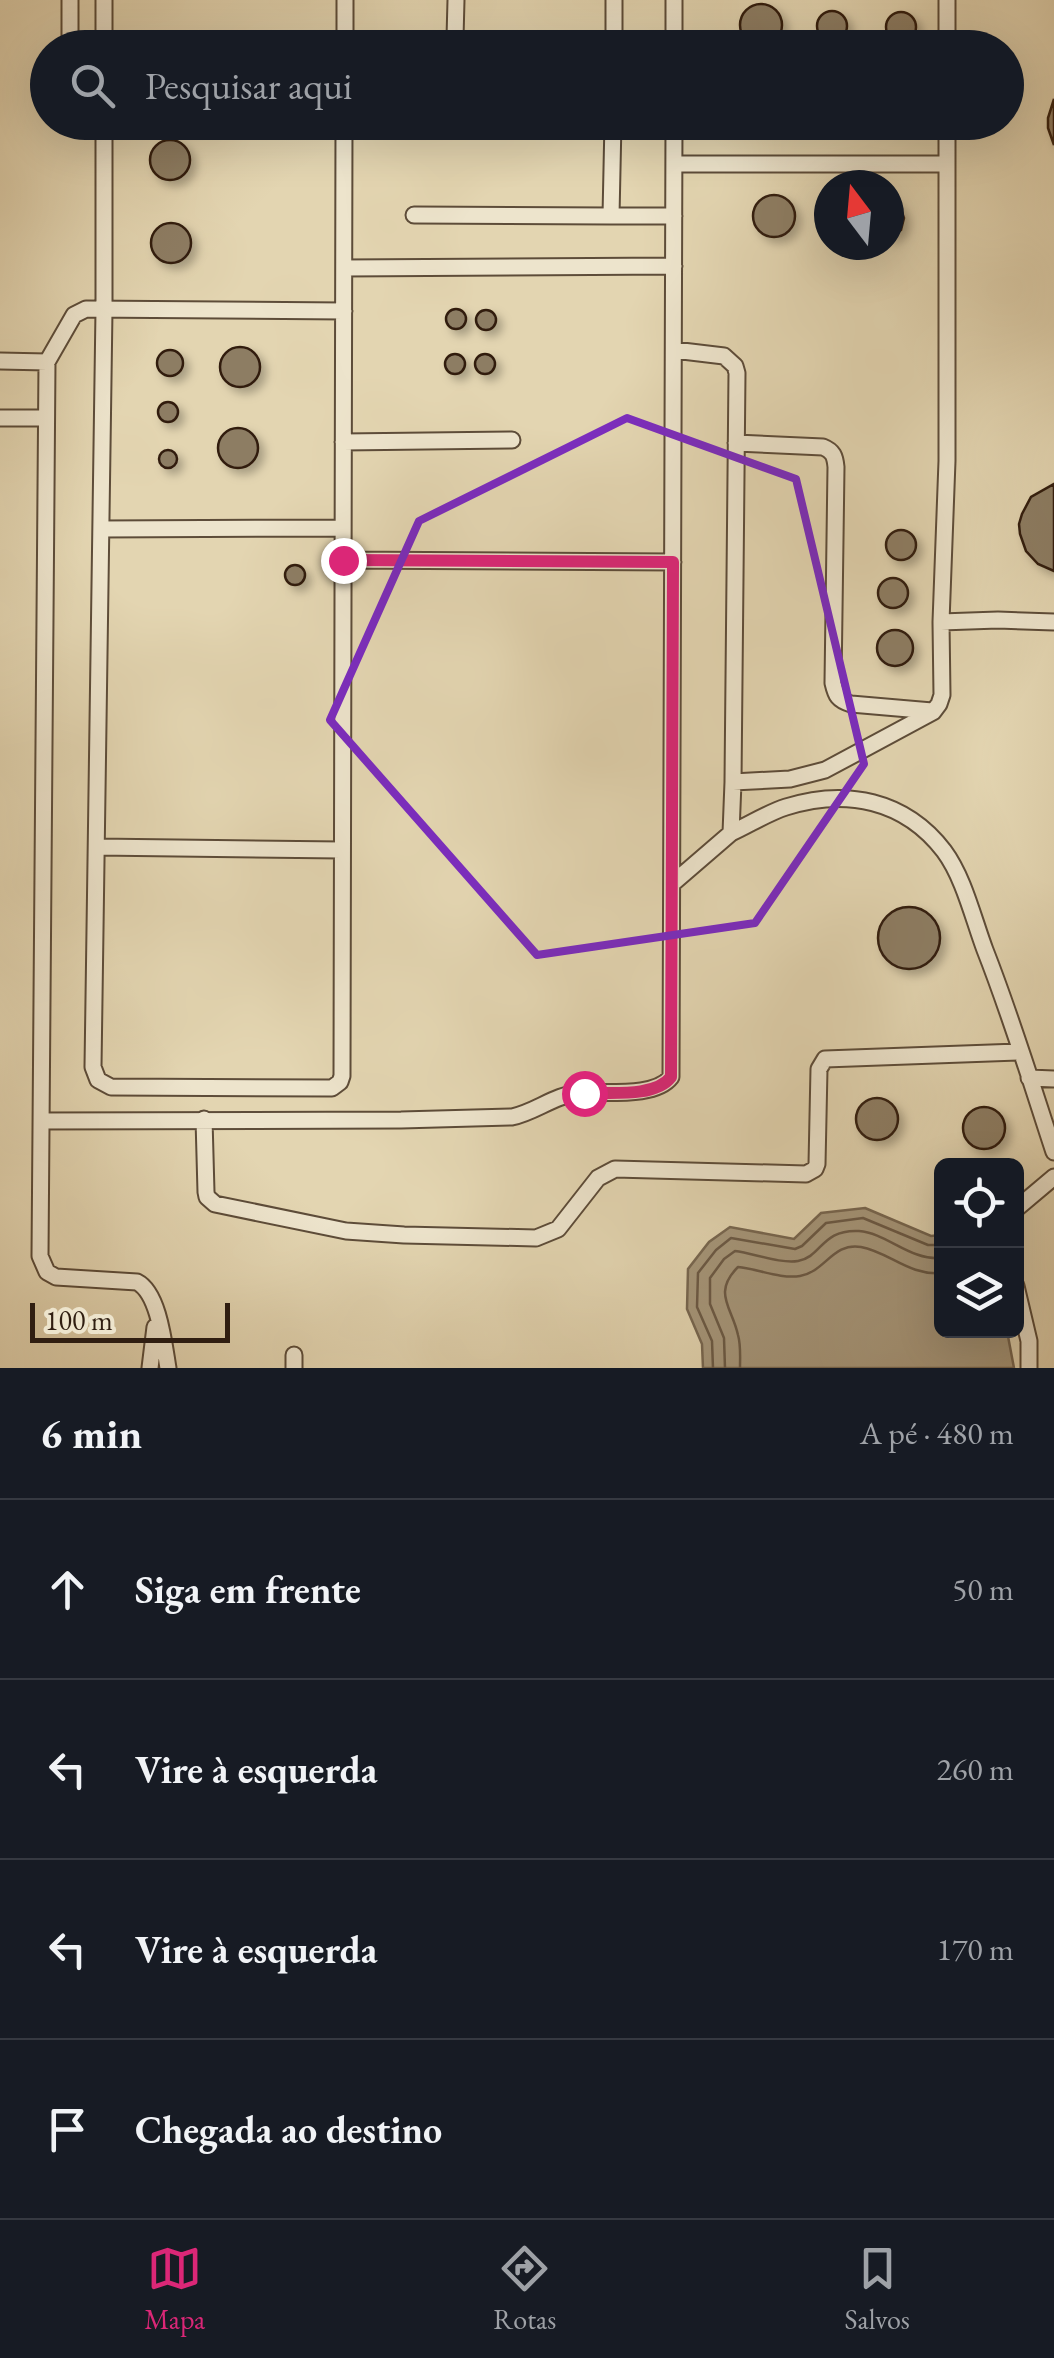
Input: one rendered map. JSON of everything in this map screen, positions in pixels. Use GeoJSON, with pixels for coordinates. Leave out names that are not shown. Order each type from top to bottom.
{"type":"FeatureCollection","features":[{"type":"Feature","properties":{"kind":"lane"},"geometry":{"type":"LineString","coordinates":[[70,0],[70,30]]}},
{"type":"Feature","properties":{"kind":"lane"},"geometry":{"type":"LineString","coordinates":[[104,0],[104,30]]}},
{"type":"Feature","properties":{"kind":"lane"},"geometry":{"type":"LineString","coordinates":[[345,0],[345,30]]}},
{"type":"Feature","properties":{"kind":"lane"},"geometry":{"type":"LineString","coordinates":[[456,0],[456,30]]}},
{"type":"Feature","properties":{"kind":"lane"},"geometry":{"type":"LineString","coordinates":[[614,0],[614,30]]}},
{"type":"Feature","properties":{"kind":"lane"},"geometry":{"type":"LineString","coordinates":[[674,0],[674,30]]}},
{"type":"Feature","properties":{"kind":"lane"},"geometry":{"type":"LineString","coordinates":[[947,0],[947,30]]}},
{"type":"Feature","properties":{"kind":"lane"},"geometry":{"type":"LineString","coordinates":[[104,140],[93,1068],[98,1080],[120,1088],[337,1086],[342,1076],[344,140]]}},
{"type":"Feature","properties":{"kind":"lane"},"geometry":{"type":"LineString","coordinates":[[611,216],[613,140]]}},
{"type":"Feature","properties":{"kind":"lane"},"geometry":{"type":"LineString","coordinates":[[42,1122],[512,1117],[528,1114],[568,1094],[650,1090],[671,1077],[674,140]]}},
{"type":"Feature","properties":{"kind":"lane"},"geometry":{"type":"LineString","coordinates":[[733,782],[810,776],[933,712],[940,704],[947,442],[947,140]]}},
{"type":"Feature","properties":{"kind":"lane"},"geometry":{"type":"LineString","coordinates":[[674,164],[947,164]]}},
{"type":"Feature","properties":{"kind":"lane"},"geometry":{"type":"LineString","coordinates":[[414,214],[674,216]]}},
{"type":"Feature","properties":{"kind":"lane"},"geometry":{"type":"LineString","coordinates":[[344,268],[674,266]]}},
{"type":"Feature","properties":{"kind":"lane"},"geometry":{"type":"LineString","coordinates":[[168,1368],[157,1313],[144,1284],[56,1277],[47,1272],[40,1256],[47,362],[74,316],[86,310],[344,311]]}},
{"type":"Feature","properties":{"kind":"lane"},"geometry":{"type":"LineString","coordinates":[[674,350],[724,356],[737,373],[731,834]]}},
{"type":"Feature","properties":{"kind":"lane"},"geometry":{"type":"LineString","coordinates":[[0,362],[47,362]]}},
{"type":"Feature","properties":{"kind":"lane"},"geometry":{"type":"LineString","coordinates":[[0,418],[46,418]]}},
{"type":"Feature","properties":{"kind":"lane"},"geometry":{"type":"LineString","coordinates":[[343,442],[512,440]]}},
{"type":"Feature","properties":{"kind":"lane"},"geometry":{"type":"LineString","coordinates":[[736,444],[831,450],[836,467],[836,695],[851,704],[933,712]]}},
{"type":"Feature","properties":{"kind":"lane"},"geometry":{"type":"LineString","coordinates":[[101,529],[343,528]]}},
{"type":"Feature","properties":{"kind":"lane"},"geometry":{"type":"LineString","coordinates":[[343,560],[673,562]]}},
{"type":"Feature","properties":{"kind":"lane"},"geometry":{"type":"LineString","coordinates":[[941,622],[1054,622]]}},
{"type":"Feature","properties":{"kind":"lane"},"geometry":{"type":"LineString","coordinates":[[673,884],[731,834],[782,808],[810,800],[840,797],[867,801],[895,810],[922,828],[946,854],[961,886],[1054,1152]]}},
{"type":"Feature","properties":{"kind":"lane"},"geometry":{"type":"LineString","coordinates":[[97,847],[342,850]]}},
{"type":"Feature","properties":{"kind":"lane"},"geometry":{"type":"LineString","coordinates":[[204,1120],[206,1192],[215,1204],[346,1231],[536,1238],[558,1229],[598,1178],[615,1169],[812,1172],[818,1164],[819,1069],[825,1060],[1021,1052]]}},
{"type":"Feature","properties":{"kind":"lane"},"geometry":{"type":"LineString","coordinates":[[1029,1078],[1054,1079]]}},
{"type":"Feature","properties":{"kind":"lane"},"geometry":{"type":"LineString","coordinates":[[1024,1202],[1054,1176]]}},
{"type":"Feature","properties":{"kind":"lane"},"geometry":{"type":"LineString","coordinates":[[150,1368],[157,1313]]}},
{"type":"Feature","properties":{"kind":"lane"},"geometry":{"type":"LineString","coordinates":[[1024,1320],[1029,1368]]}},
{"type":"Feature","properties":{"kind":"highlighted area"},"geometry":{"type":"Polygon","coordinates":[[[627,418],[796,479],[864,764],[755,923],[537,955],[330,720],[419,521],[627,418]]]}},
{"type":"Feature","properties":{"kind":"water"},"geometry":{"type":"Polygon","coordinates":[[[865,1208],[934,1236],[934,1338],[1008,1338],[1014,1368],[703,1368],[702,1344],[687,1309],[688,1269],[709,1242],[730,1227],[794,1239],[821,1213],[865,1208]]]}},
{"type":"Feature","properties":{"kind":"building"},"geometry":{"type":"Polygon","coordinates":[[[753,6],[769,6],[780,17],[781,30],[741,30],[742,17],[753,6]]]}},
{"type":"Feature","properties":{"kind":"building"},"geometry":{"type":"Polygon","coordinates":[[[832,11],[845,20],[846,30],[818,30],[817,26],[822,16],[832,11]]]}},
{"type":"Feature","properties":{"kind":"building"},"geometry":{"type":"Polygon","coordinates":[[[901,12],[914,21],[915,30],[886,27],[891,17],[901,12]]]}},
{"type":"Feature","properties":{"kind":"building"},"geometry":{"type":"Polygon","coordinates":[[[1054,99],[1054,145],[1048,118],[1054,99]]]}},
{"type":"Feature","properties":{"kind":"building"},"geometry":{"type":"Polygon","coordinates":[[[170,140],[184,146],[190,160],[184,174],[170,180],[156,174],[150,160],[156,146],[170,140]]]}},
{"type":"Feature","properties":{"kind":"building"},"geometry":{"type":"Polygon","coordinates":[[[774,195],[789,201],[795,216],[789,231],[774,237],[759,231],[753,216],[759,201],[774,195]]]}},
{"type":"Feature","properties":{"kind":"building"},"geometry":{"type":"Polygon","coordinates":[[[171,223],[185,229],[191,243],[185,257],[171,263],[157,257],[151,243],[157,229],[171,223]]]}},
{"type":"Feature","properties":{"kind":"building"},"geometry":{"type":"Polygon","coordinates":[[[452,309],[460,309],[466,319],[460,329],[452,329],[446,323],[446,315],[452,309]]]}},
{"type":"Feature","properties":{"kind":"building"},"geometry":{"type":"Polygon","coordinates":[[[482,310],[490,310],[496,320],[490,330],[482,330],[476,324],[476,316],[482,310]]]}},
{"type":"Feature","properties":{"kind":"building"},"geometry":{"type":"Polygon","coordinates":[[[240,347],[254,353],[260,367],[254,381],[240,387],[226,381],[220,367],[226,353],[240,347]]]}},
{"type":"Feature","properties":{"kind":"building"},"geometry":{"type":"Polygon","coordinates":[[[170,350],[179,354],[183,363],[179,372],[170,376],[161,372],[157,363],[161,354],[170,350]]]}},
{"type":"Feature","properties":{"kind":"building"},"geometry":{"type":"Polygon","coordinates":[[[451,354],[459,354],[465,364],[459,374],[451,374],[445,368],[445,360],[451,354]]]}},
{"type":"Feature","properties":{"kind":"building"},"geometry":{"type":"Polygon","coordinates":[[[481,354],[489,354],[495,364],[489,374],[481,374],[475,368],[475,360],[481,354]]]}},
{"type":"Feature","properties":{"kind":"building"},"geometry":{"type":"Polygon","coordinates":[[[164,402],[172,402],[178,412],[172,422],[164,422],[158,416],[158,408],[164,402]]]}},
{"type":"Feature","properties":{"kind":"building"},"geometry":{"type":"Polygon","coordinates":[[[238,428],[252,434],[258,448],[252,462],[238,468],[224,462],[218,448],[224,434],[238,428]]]}},
{"type":"Feature","properties":{"kind":"building"},"geometry":{"type":"Polygon","coordinates":[[[168,450],[177,459],[168,468],[159,459],[168,450]]]}},
{"type":"Feature","properties":{"kind":"building"},"geometry":{"type":"Polygon","coordinates":[[[1054,484],[1054,571],[1038,564],[1026,551],[1019,524],[1031,497],[1054,484]]]}},
{"type":"Feature","properties":{"kind":"building"},"geometry":{"type":"Polygon","coordinates":[[[901,530],[911,535],[916,545],[911,555],[901,560],[891,555],[886,545],[891,535],[901,530]]]}},
{"type":"Feature","properties":{"kind":"building"},"geometry":{"type":"Polygon","coordinates":[[[291,565],[299,565],[305,575],[299,585],[291,585],[285,579],[285,571],[291,565]]]}},
{"type":"Feature","properties":{"kind":"building"},"geometry":{"type":"Polygon","coordinates":[[[893,578],[903,583],[908,593],[903,603],[893,608],[883,603],[878,593],[883,583],[893,578]]]}},
{"type":"Feature","properties":{"kind":"building"},"geometry":{"type":"Polygon","coordinates":[[[895,630],[908,635],[913,648],[908,661],[895,666],[882,661],[877,648],[882,635],[895,630]]]}},
{"type":"Feature","properties":{"kind":"building"},"geometry":{"type":"Polygon","coordinates":[[[909,907],[931,916],[940,938],[931,960],[909,969],[887,960],[878,938],[887,916],[909,907]]]}},
{"type":"Feature","properties":{"kind":"building"},"geometry":{"type":"Polygon","coordinates":[[[877,1098],[892,1104],[898,1119],[892,1134],[877,1140],[862,1134],[856,1119],[862,1104],[877,1098]]]}},
{"type":"Feature","properties":{"kind":"building"},"geometry":{"type":"Polygon","coordinates":[[[984,1107],[999,1113],[1005,1128],[999,1143],[984,1149],[969,1143],[963,1128],[969,1113],[984,1107]]]}},
{"type":"Feature","properties":{"kind":"route"},"geometry":{"type":"LineString","coordinates":[[343,560],[673,562],[671,1077],[650,1090],[584,1093]]}}]}
